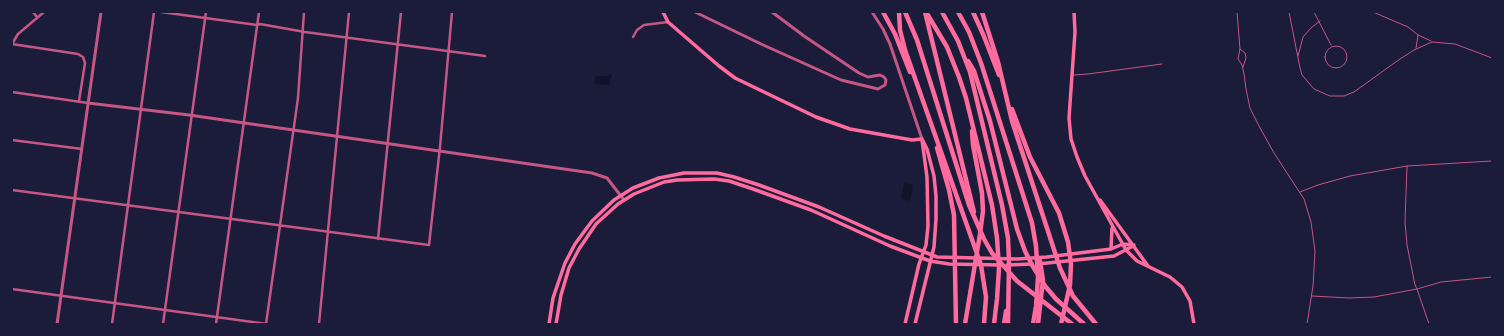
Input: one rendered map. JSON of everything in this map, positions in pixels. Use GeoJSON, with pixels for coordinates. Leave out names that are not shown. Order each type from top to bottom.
{"type":"FeatureCollection","features":[{"type":"Feature","properties":{"kind":"highway"},"geometry":{"type":"LineString","coordinates":[[883,12],[892,26],[908,68],[918,86]]}},
{"type":"Feature","properties":{"kind":"highway"},"geometry":{"type":"LineString","coordinates":[[899,12],[902,37],[982,271],[986,298],[984,324]]}},
{"type":"Feature","properties":{"kind":"highway"},"geometry":{"type":"LineString","coordinates":[[905,12],[914,30],[960,180],[977,224],[992,252],[1006,270],[1026,290],[1072,324]]}},
{"type":"Feature","properties":{"kind":"highway"},"geometry":{"type":"LineString","coordinates":[[925,12],[977,224]]}},
{"type":"Feature","properties":{"kind":"highway"},"geometry":{"type":"LineString","coordinates":[[925,12],[934,24],[947,47],[956,67],[970,116],[990,200],[997,238],[998,286],[994,324]]}},
{"type":"Feature","properties":{"kind":"highway"},"geometry":{"type":"LineString","coordinates":[[942,12],[974,71],[992,126],[1020,238],[1035,270],[1045,286],[1056,299],[1084,324]]}},
{"type":"Feature","properties":{"kind":"highway"},"geometry":{"type":"LineString","coordinates":[[958,12],[971,37],[983,68],[1034,233],[1038,277],[1038,324]]}},
{"type":"Feature","properties":{"kind":"highway"},"geometry":{"type":"LineString","coordinates":[[973,12],[1003,85]]}},
{"type":"Feature","properties":{"kind":"highway"},"geometry":{"type":"LineString","coordinates":[[982,12],[998,62],[1012,121],[1060,268],[1073,296],[1096,324]]}},
{"type":"Feature","properties":{"kind":"highway"},"geometry":{"type":"LineString","coordinates":[[962,51],[976,94],[1002,205],[1008,238],[1008,324]]}},
{"type":"Feature","properties":{"kind":"highway"},"geometry":{"type":"LineString","coordinates":[[1007,100],[1016,119],[1030,157],[1059,213],[1066,235],[1070,256],[1070,278],[1068,298],[1061,324]]}},
{"type":"Feature","properties":{"kind":"highway"},"geometry":{"type":"LineString","coordinates":[[965,324],[982,217],[982,192],[973,145],[970,116]]}},
{"type":"Feature","properties":{"kind":"highway"},"geometry":{"type":"LineString","coordinates":[[934,133],[938,154],[952,203],[955,224],[956,324]]}},
{"type":"Feature","properties":{"kind":"highway"},"geometry":{"type":"LineString","coordinates":[[1004,324],[1009,286]]}},
{"type":"Feature","properties":{"kind":"highway"},"geometry":{"type":"LineString","coordinates":[[1033,324],[1037,317]]}},
{"type":"Feature","properties":{"kind":"highway"},"geometry":{"type":"LineString","coordinates":[[1064,317],[1068,324]]}},
{"type":"Feature","properties":{"kind":"main road"},"geometry":{"type":"LineString","coordinates":[[663,12],[668,22],[700,51],[735,78],[816,117],[850,129],[912,140],[922,139]]}},
{"type":"Feature","properties":{"kind":"main road"},"geometry":{"type":"LineString","coordinates":[[1074,12],[1075,32],[1069,118],[1071,139],[1082,170],[1126,250],[1137,261],[1170,277],[1182,287],[1190,301],[1194,324]]}},
{"type":"Feature","properties":{"kind":"main road"},"geometry":{"type":"LineString","coordinates":[[904,324],[924,252],[928,226],[928,190],[922,139]]}},
{"type":"Feature","properties":{"kind":"main road"},"geometry":{"type":"LineString","coordinates":[[915,324],[932,255],[936,232],[936,189],[930,156],[922,139]]}},
{"type":"Feature","properties":{"kind":"main road"},"geometry":{"type":"LineString","coordinates":[[549,324],[555,291],[562,270],[571,250],[592,221],[622,195],[645,183],[694,172],[724,174],[759,185],[800,200],[924,252],[944,258],[1017,259],[1046,257],[1111,248],[1123,244],[1134,246]]}},
{"type":"Feature","properties":{"kind":"main road"},"geometry":{"type":"LineString","coordinates":[[556,324],[564,282],[576,254],[596,224],[624,200],[653,186],[672,180],[703,178],[724,180],[787,200],[922,259],[930,261],[956,264],[1021,265],[1114,256],[1134,246]]}},
{"type":"Feature","properties":{"kind":"main road"},"geometry":{"type":"LineString","coordinates":[[1095,193],[1108,209],[1149,268]]}},
{"type":"Feature","properties":{"kind":"main road"},"geometry":{"type":"LineString","coordinates":[[1111,248],[1112,226]]}},
{"type":"Feature","properties":{"kind":"street"},"geometry":{"type":"LineString","coordinates":[[33,12],[37,17]]}},
{"type":"Feature","properties":{"kind":"street"},"geometry":{"type":"LineString","coordinates":[[44,12],[18,34],[12,44],[78,54],[83,57],[85,63],[79,101]]}},
{"type":"Feature","properties":{"kind":"street"},"geometry":{"type":"LineString","coordinates":[[57,324],[101,12]]}},
{"type":"Feature","properties":{"kind":"street"},"geometry":{"type":"LineString","coordinates":[[112,324],[154,12]]}},
{"type":"Feature","properties":{"kind":"street"},"geometry":{"type":"LineString","coordinates":[[161,12],[257,26],[260,24],[302,32],[485,56]]}},
{"type":"Feature","properties":{"kind":"street"},"geometry":{"type":"LineString","coordinates":[[163,324],[180,211],[206,12]]}},
{"type":"Feature","properties":{"kind":"street"},"geometry":{"type":"LineString","coordinates":[[216,324],[242,124],[259,12]]}},
{"type":"Feature","properties":{"kind":"street"},"geometry":{"type":"LineString","coordinates":[[12,289],[267,324],[298,98],[304,12]]}},
{"type":"Feature","properties":{"kind":"street"},"geometry":{"type":"LineString","coordinates":[[319,324],[349,12]]}},
{"type":"Feature","properties":{"kind":"street"},"geometry":{"type":"LineString","coordinates":[[378,239],[401,12]]}},
{"type":"Feature","properties":{"kind":"street"},"geometry":{"type":"LineString","coordinates":[[12,190],[128,204],[280,226],[429,245],[440,151],[452,12]]}},
{"type":"Feature","properties":{"kind":"street"},"geometry":{"type":"LineString","coordinates":[[695,12],[841,80],[878,89],[885,85],[886,80],[884,77],[868,77],[859,73],[804,36],[772,12]]}},
{"type":"Feature","properties":{"kind":"street"},"geometry":{"type":"LineString","coordinates":[[872,12],[889,40],[922,139]]}},
{"type":"Feature","properties":{"kind":"street"},"geometry":{"type":"LineString","coordinates":[[633,37],[637,30],[644,25],[668,22]]}},
{"type":"Feature","properties":{"kind":"street"},"geometry":{"type":"LineString","coordinates":[[12,92],[293,130],[599,175],[610,181],[622,195],[624,200]]}},
{"type":"Feature","properties":{"kind":"street"},"geometry":{"type":"LineString","coordinates":[[12,140],[82,149]]}},
{"type":"Feature","properties":{"kind":"lane"},"geometry":{"type":"LineString","coordinates":[[1237,12],[1240,49],[1238,59],[1243,69]]}},
{"type":"Feature","properties":{"kind":"lane"},"geometry":{"type":"LineString","coordinates":[[1289,12],[1302,75],[1310,86],[1324,94],[1340,97],[1359,90],[1389,66],[1416,49],[1432,42]]}},
{"type":"Feature","properties":{"kind":"lane"},"geometry":{"type":"LineString","coordinates":[[1314,12],[1320,21],[1331,46]]}},
{"type":"Feature","properties":{"kind":"lane"},"geometry":{"type":"LineString","coordinates":[[1373,12],[1408,27],[1418,35],[1432,42],[1455,44],[1492,58]]}},
{"type":"Feature","properties":{"kind":"lane"},"geometry":{"type":"LineString","coordinates":[[1298,57],[1303,37],[1320,21]]}},
{"type":"Feature","properties":{"kind":"lane"},"geometry":{"type":"LineString","coordinates":[[1416,49],[1418,35]]}},
{"type":"Feature","properties":{"kind":"lane"},"geometry":{"type":"LineString","coordinates":[[1331,46],[1340,46],[1346,51],[1348,59],[1340,68],[1333,68],[1326,62],[1326,53],[1331,46]]}},
{"type":"Feature","properties":{"kind":"lane"},"geometry":{"type":"LineString","coordinates":[[1240,49],[1246,58],[1243,64],[1243,69],[1248,99],[1255,118],[1274,153],[1306,204],[1314,242],[1314,272],[1307,324]]}},
{"type":"Feature","properties":{"kind":"lane"},"geometry":{"type":"LineString","coordinates":[[1072,75],[1162,64]]}},
{"type":"Feature","properties":{"kind":"lane"},"geometry":{"type":"LineString","coordinates":[[1300,193],[1318,185],[1350,176],[1407,166],[1492,161]]}},
{"type":"Feature","properties":{"kind":"lane"},"geometry":{"type":"LineString","coordinates":[[1407,166],[1405,222],[1407,245],[1415,286],[1429,324]]}},
{"type":"Feature","properties":{"kind":"lane"},"geometry":{"type":"LineString","coordinates":[[1311,296],[1349,298],[1374,297],[1417,289],[1441,282],[1492,276]]}},
{"type":"Feature","properties":{"kind":"shaded area"},"geometry":{"type":"Polygon","coordinates":[[[609,74],[612,75],[610,85],[595,84],[595,76],[607,76],[609,74]]]}},
{"type":"Feature","properties":{"kind":"shaded area"},"geometry":{"type":"Polygon","coordinates":[[[904,183],[913,185],[910,201],[901,199],[904,183]]]}}]}
